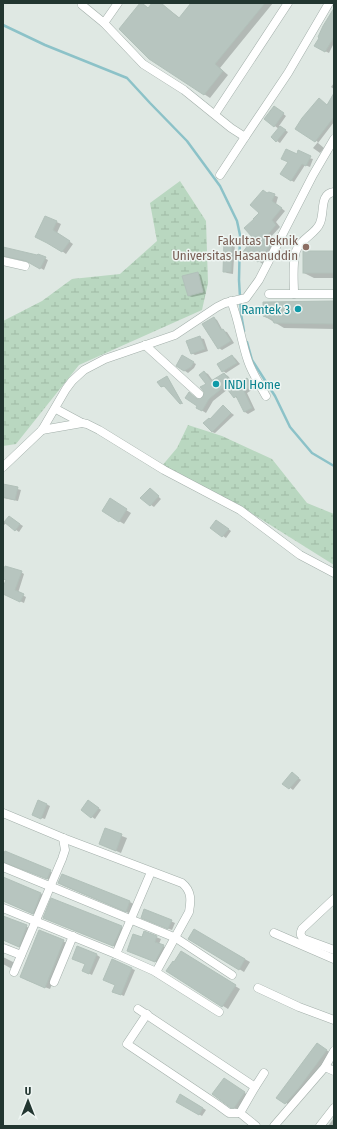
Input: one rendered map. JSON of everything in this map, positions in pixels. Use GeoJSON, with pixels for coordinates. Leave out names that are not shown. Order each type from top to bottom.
{"type":"FeatureCollection","features":[{"type":"Feature","properties":{"kind":"street"},"geometry":{"type":"LineString","coordinates":[[104,23],[118,3]]}},
{"type":"Feature","properties":{"kind":"street"},"geometry":{"type":"LineString","coordinates":[[215,114],[288,3]]}},
{"type":"Feature","properties":{"kind":"street"},"geometry":{"type":"LineString","coordinates":[[220,175],[288,73],[329,3]]}},
{"type":"Feature","properties":{"kind":"street"},"geometry":{"type":"LineString","coordinates":[[82,5],[104,23],[143,64],[184,90],[231,128],[245,137]]}},
{"type":"Feature","properties":{"kind":"street"},"geometry":{"type":"LineString","coordinates":[[3,466],[42,430],[72,381],[84,370],[105,359],[175,335],[217,307],[250,294],[259,280],[313,175],[334,138]]}},
{"type":"Feature","properties":{"kind":"street"},"geometry":{"type":"LineString","coordinates":[[294,294],[294,260],[296,250],[301,242],[319,226],[324,199],[326,195],[334,192]]}},
{"type":"Feature","properties":{"kind":"street"},"geometry":{"type":"LineString","coordinates":[[3,261],[25,266]]}},
{"type":"Feature","properties":{"kind":"street"},"geometry":{"type":"LineString","coordinates":[[269,294],[334,294]]}},
{"type":"Feature","properties":{"kind":"street"},"geometry":{"type":"LineString","coordinates":[[237,300],[237,317],[248,362],[266,396]]}},
{"type":"Feature","properties":{"kind":"street"},"geometry":{"type":"LineString","coordinates":[[145,345],[199,394]]}},
{"type":"Feature","properties":{"kind":"street"},"geometry":{"type":"LineString","coordinates":[[56,409],[82,423],[100,430],[164,470],[240,510],[300,555],[334,573]]}},
{"type":"Feature","properties":{"kind":"street"},"geometry":{"type":"LineString","coordinates":[[42,430],[82,423]]}},
{"type":"Feature","properties":{"kind":"street"},"geometry":{"type":"LineString","coordinates":[[3,813],[63,838],[182,883],[187,887],[190,894],[191,904],[189,912],[156,972]]}},
{"type":"Feature","properties":{"kind":"street"},"geometry":{"type":"LineString","coordinates":[[14,972],[64,850],[63,838]]}},
{"type":"Feature","properties":{"kind":"street"},"geometry":{"type":"LineString","coordinates":[[3,867],[176,938],[232,975]]}},
{"type":"Feature","properties":{"kind":"street"},"geometry":{"type":"LineString","coordinates":[[116,954],[151,872]]}},
{"type":"Feature","properties":{"kind":"street"},"geometry":{"type":"LineString","coordinates":[[334,899],[302,929],[300,933],[304,939],[334,950]]}},
{"type":"Feature","properties":{"kind":"street"},"geometry":{"type":"LineString","coordinates":[[3,908],[156,972],[219,1012]]}},
{"type":"Feature","properties":{"kind":"street"},"geometry":{"type":"LineString","coordinates":[[274,933],[334,959]]}},
{"type":"Feature","properties":{"kind":"street"},"geometry":{"type":"LineString","coordinates":[[54,982],[73,936]]}},
{"type":"Feature","properties":{"kind":"street"},"geometry":{"type":"LineString","coordinates":[[3,948],[21,955]]}},
{"type":"Feature","properties":{"kind":"street"},"geometry":{"type":"LineString","coordinates":[[258,988],[298,1007],[334,1020]]}},
{"type":"Feature","properties":{"kind":"street"},"geometry":{"type":"LineString","coordinates":[[138,1009],[255,1087]]}},
{"type":"Feature","properties":{"kind":"street"},"geometry":{"type":"LineString","coordinates":[[147,1014],[127,1044],[228,1113],[240,1113],[256,1126]]}},
{"type":"Feature","properties":{"kind":"street"},"geometry":{"type":"LineString","coordinates":[[274,1126],[325,1067],[334,1052]]}},
{"type":"Feature","properties":{"kind":"street"},"geometry":{"type":"LineString","coordinates":[[325,1067],[334,1071]]}},
{"type":"Feature","properties":{"kind":"street"},"geometry":{"type":"LineString","coordinates":[[240,1113],[264,1073]]}},
{"type":"Feature","properties":{"kind":"street"},"geometry":{"type":"LineString","coordinates":[[320,1126],[334,1108]]}},
{"type":"Feature","properties":{"kind":"green space"},"geometry":{"type":"Polygon","coordinates":[[[180,181],[206,221],[208,283],[202,310],[79,365],[16,444],[3,446],[3,321],[42,301],[72,279],[120,274],[157,241],[150,203],[180,181]]]}},
{"type":"Feature","properties":{"kind":"green space"},"geometry":{"type":"Polygon","coordinates":[[[188,425],[222,436],[272,459],[307,503],[334,514],[334,565],[240,506],[161,467],[177,448],[188,425]]]}},
{"type":"Feature","properties":{"kind":"building"},"geometry":{"type":"Polygon","coordinates":[[[140,3],[148,8],[152,3],[161,3],[179,18],[191,3],[265,3],[215,64],[223,71],[204,95],[149,59],[119,29],[140,3]]]}},
{"type":"Feature","properties":{"kind":"building"},"geometry":{"type":"Polygon","coordinates":[[[334,8],[334,37],[325,52],[314,46],[319,38],[318,37],[323,26],[334,8]]]}},
{"type":"Feature","properties":{"kind":"building"},"geometry":{"type":"Polygon","coordinates":[[[334,93],[334,117],[315,142],[295,129],[319,98],[327,105],[334,93]]]}},
{"type":"Feature","properties":{"kind":"building"},"geometry":{"type":"Polygon","coordinates":[[[274,106],[284,113],[274,127],[264,119],[274,106]]]}},
{"type":"Feature","properties":{"kind":"building"},"geometry":{"type":"Polygon","coordinates":[[[280,126],[286,130],[276,142],[271,137],[280,126]]]}},
{"type":"Feature","properties":{"kind":"building"},"geometry":{"type":"Polygon","coordinates":[[[286,149],[297,154],[298,150],[311,156],[306,166],[302,164],[291,181],[280,174],[288,162],[281,159],[286,149]]]}},
{"type":"Feature","properties":{"kind":"building"},"geometry":{"type":"Polygon","coordinates":[[[263,190],[267,193],[269,192],[275,194],[272,201],[282,208],[272,220],[276,225],[265,238],[272,242],[258,262],[243,252],[253,238],[244,228],[259,213],[250,205],[263,190]]]}},
{"type":"Feature","properties":{"kind":"building"},"geometry":{"type":"Polygon","coordinates":[[[45,216],[57,221],[53,230],[70,241],[62,252],[35,237],[45,216]]]}},
{"type":"Feature","properties":{"kind":"building"},"geometry":{"type":"Polygon","coordinates":[[[224,240],[232,240],[231,272],[223,272],[224,240]]]}},
{"type":"Feature","properties":{"kind":"building"},"geometry":{"type":"Polygon","coordinates":[[[3,247],[46,257],[40,269],[26,261],[3,256],[3,247]]]}},
{"type":"Feature","properties":{"kind":"building"},"geometry":{"type":"Polygon","coordinates":[[[303,251],[334,251],[334,273],[303,273],[303,251]]]}},
{"type":"Feature","properties":{"kind":"building"},"geometry":{"type":"Polygon","coordinates":[[[198,272],[203,292],[188,296],[182,276],[198,272]]]}},
{"type":"Feature","properties":{"kind":"building","name":"Ramtek 3"},"geometry":{"type":"Polygon","coordinates":[[[334,301],[334,324],[274,323],[272,319],[263,316],[263,302],[334,301]]]}},
{"type":"Feature","properties":{"kind":"building"},"geometry":{"type":"Polygon","coordinates":[[[214,317],[221,330],[223,329],[231,341],[218,349],[202,324],[214,317]]]}},
{"type":"Feature","properties":{"kind":"building"},"geometry":{"type":"Polygon","coordinates":[[[200,336],[205,349],[191,354],[186,341],[200,336]]]}},
{"type":"Feature","properties":{"kind":"building"},"geometry":{"type":"Polygon","coordinates":[[[182,355],[194,362],[191,367],[184,371],[176,366],[182,355]]]}},
{"type":"Feature","properties":{"kind":"building"},"geometry":{"type":"Polygon","coordinates":[[[232,355],[237,363],[222,372],[217,364],[232,355]]]}},
{"type":"Feature","properties":{"kind":"building"},"geometry":{"type":"Polygon","coordinates":[[[204,371],[211,381],[224,373],[235,386],[247,378],[252,386],[244,391],[252,408],[244,412],[236,396],[234,398],[225,386],[209,399],[202,411],[196,408],[197,406],[185,398],[189,392],[197,399],[203,397],[204,392],[200,387],[206,384],[199,375],[204,371]]]}},
{"type":"Feature","properties":{"kind":"building"},"geometry":{"type":"Polygon","coordinates":[[[167,376],[182,403],[180,404],[164,386],[161,387],[157,382],[167,376]]]}},
{"type":"Feature","properties":{"kind":"building"},"geometry":{"type":"Polygon","coordinates":[[[223,405],[231,413],[212,432],[203,423],[209,418],[210,419],[223,405]]]}},
{"type":"Feature","properties":{"kind":"building"},"geometry":{"type":"Polygon","coordinates":[[[3,484],[18,487],[15,500],[3,497],[3,484]]]}},
{"type":"Feature","properties":{"kind":"building"},"geometry":{"type":"Polygon","coordinates":[[[150,488],[159,496],[150,506],[140,498],[150,488]]]}},
{"type":"Feature","properties":{"kind":"building"},"geometry":{"type":"Polygon","coordinates":[[[110,498],[127,509],[119,522],[102,511],[110,498]]]}},
{"type":"Feature","properties":{"kind":"building"},"geometry":{"type":"Polygon","coordinates":[[[9,516],[20,524],[15,531],[4,522],[9,516]]]}},
{"type":"Feature","properties":{"kind":"building"},"geometry":{"type":"Polygon","coordinates":[[[216,520],[229,529],[222,537],[210,528],[216,520]]]}},
{"type":"Feature","properties":{"kind":"building"},"geometry":{"type":"Polygon","coordinates":[[[5,566],[22,571],[15,590],[24,594],[20,602],[3,594],[3,587],[6,580],[3,579],[5,566]]]}},
{"type":"Feature","properties":{"kind":"building"},"geometry":{"type":"Polygon","coordinates":[[[292,772],[299,778],[289,789],[282,784],[292,772]]]}},
{"type":"Feature","properties":{"kind":"building"},"geometry":{"type":"Polygon","coordinates":[[[38,800],[47,804],[41,819],[32,815],[38,800]]]}},
{"type":"Feature","properties":{"kind":"building"},"geometry":{"type":"Polygon","coordinates":[[[88,800],[99,808],[91,818],[81,810],[88,800]]]}},
{"type":"Feature","properties":{"kind":"building"},"geometry":{"type":"Polygon","coordinates":[[[105,828],[122,834],[116,851],[99,844],[105,828]]]}},
{"type":"Feature","properties":{"kind":"building"},"geometry":{"type":"Polygon","coordinates":[[[5,851],[51,870],[47,879],[3,862],[5,851]]]}},
{"type":"Feature","properties":{"kind":"building"},"geometry":{"type":"Polygon","coordinates":[[[62,874],[130,901],[126,912],[58,883],[62,874]]]}},
{"type":"Feature","properties":{"kind":"building"},"geometry":{"type":"Polygon","coordinates":[[[3,877],[41,893],[33,914],[3,901],[3,877]]]}},
{"type":"Feature","properties":{"kind":"building"},"geometry":{"type":"Polygon","coordinates":[[[51,898],[122,926],[113,946],[43,918],[51,898]]]}},
{"type":"Feature","properties":{"kind":"building"},"geometry":{"type":"Polygon","coordinates":[[[144,909],[172,920],[168,929],[141,918],[144,909]]]}},
{"type":"Feature","properties":{"kind":"building"},"geometry":{"type":"Polygon","coordinates":[[[3,916],[27,925],[19,947],[3,940],[3,916]]]}},
{"type":"Feature","properties":{"kind":"building"},"geometry":{"type":"Polygon","coordinates":[[[194,929],[245,959],[239,970],[188,939],[194,929]]]}},
{"type":"Feature","properties":{"kind":"building"},"geometry":{"type":"Polygon","coordinates":[[[39,930],[64,940],[45,988],[20,977],[39,930]]]}},
{"type":"Feature","properties":{"kind":"building"},"geometry":{"type":"Polygon","coordinates":[[[144,931],[157,936],[155,942],[164,945],[155,962],[127,951],[133,934],[142,937],[144,931]]]}},
{"type":"Feature","properties":{"kind":"building"},"geometry":{"type":"Polygon","coordinates":[[[77,946],[97,954],[89,974],[82,971],[85,964],[72,959],[77,946]]]}},
{"type":"Feature","properties":{"kind":"building"},"geometry":{"type":"Polygon","coordinates":[[[181,951],[236,985],[222,1007],[166,971],[181,951]]]}},
{"type":"Feature","properties":{"kind":"building"},"geometry":{"type":"Polygon","coordinates":[[[112,959],[132,968],[121,995],[112,992],[115,985],[103,980],[112,959]]]}},
{"type":"Feature","properties":{"kind":"building"},"geometry":{"type":"Polygon","coordinates":[[[317,1043],[327,1050],[299,1088],[285,1104],[276,1098],[317,1043]]]}},
{"type":"Feature","properties":{"kind":"building"},"geometry":{"type":"Polygon","coordinates":[[[224,1078],[245,1092],[234,1108],[231,1108],[212,1094],[224,1078]]]}},
{"type":"Feature","properties":{"kind":"building"},"geometry":{"type":"Polygon","coordinates":[[[180,1094],[203,1108],[199,1115],[176,1102],[180,1094]]]}},
{"type":"Feature","properties":{"kind":"waterway"},"geometry":{"type":"LineString","coordinates":[[3,25],[45,45],[127,78],[187,141],[220,186],[237,221],[240,235],[239,280],[241,314],[244,331]]}},
{"type":"Feature","properties":{"kind":"waterway"},"geometry":{"type":"LineString","coordinates":[[247,342],[252,360],[275,396],[290,427],[312,453],[334,466]]}},
{"type":"Feature","properties":{"kind":"place","name":"Fakultas Teknik Universitas Hasanuddin"},"geometry":{"type":"Point","coordinates":[306,247]}},
{"type":"Feature","properties":{"kind":"place","name":"Ramtek 3"},"geometry":{"type":"Point","coordinates":[298,309]}},
{"type":"Feature","properties":{"kind":"place","name":"INDI Home"},"geometry":{"type":"Point","coordinates":[216,384]}}]}
